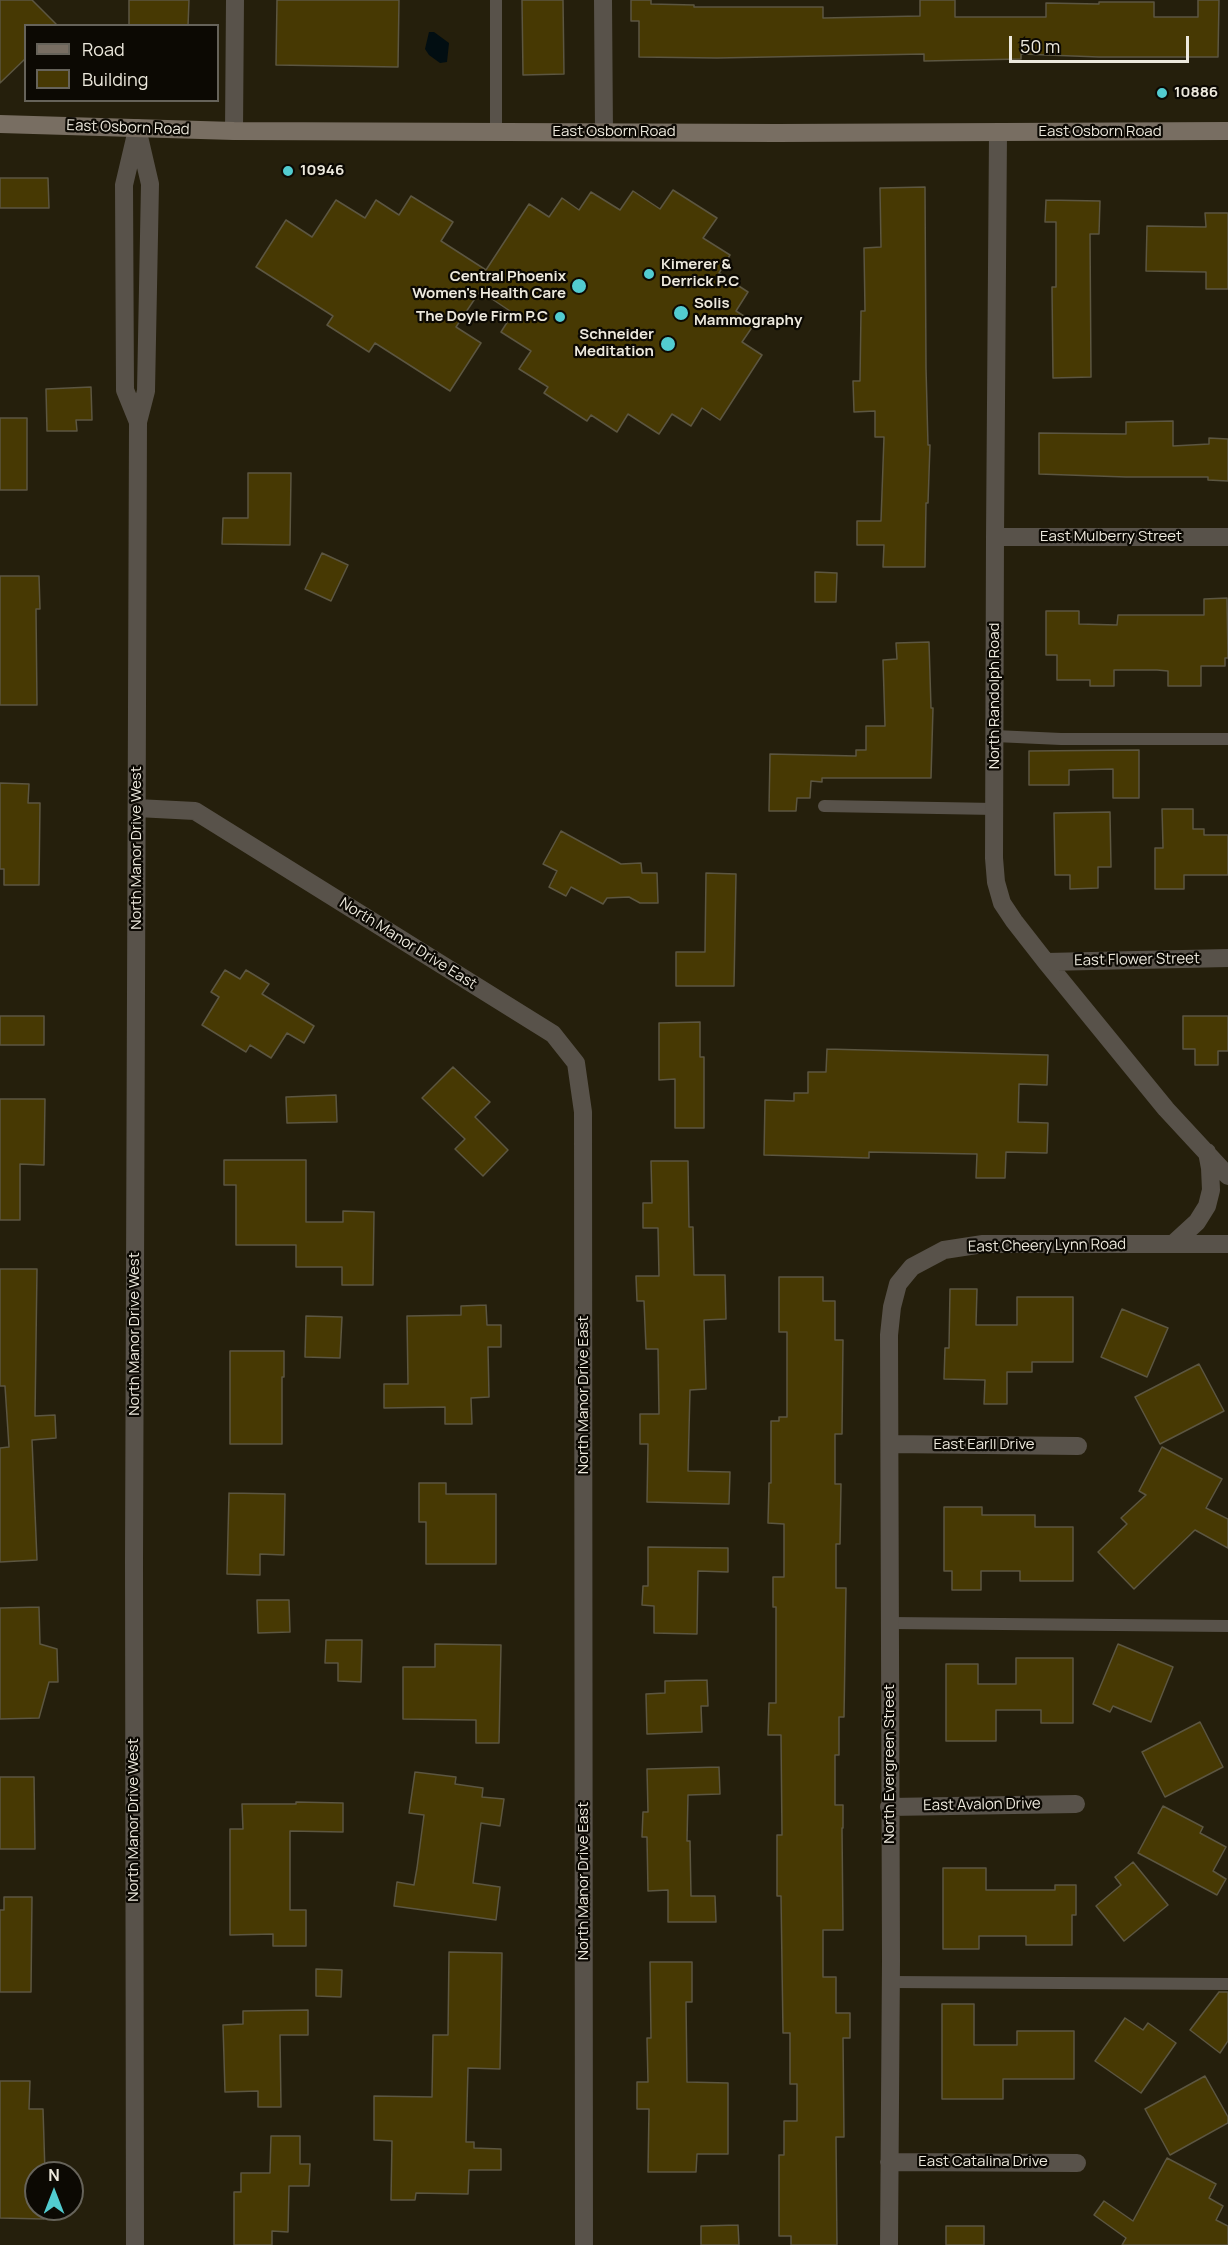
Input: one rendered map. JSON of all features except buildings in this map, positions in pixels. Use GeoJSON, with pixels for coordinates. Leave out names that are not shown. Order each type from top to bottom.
{"type":"FeatureCollection","features":[{"type":"Feature","properties":{"kind":"main road","name":"East Osborn Road"},"geometry":{"type":"LineString","coordinates":[[0,124],[234,131],[998,133],[1228,131]]}},
{"type":"Feature","properties":{"kind":"street"},"geometry":{"type":"LineString","coordinates":[[234,131],[235,0]]}},
{"type":"Feature","properties":{"kind":"street"},"geometry":{"type":"LineString","coordinates":[[603,0],[604,132]]}},
{"type":"Feature","properties":{"kind":"street","name":"North Manor Drive West"},"geometry":{"type":"LineString","coordinates":[[135,2245],[134,1537],[138,422],[146,391],[150,184],[137,128]]}},
{"type":"Feature","properties":{"kind":"street","name":"North Manor Drive West"},"geometry":{"type":"LineString","coordinates":[[137,128],[124,185],[125,390],[138,422]]}},
{"type":"Feature","properties":{"kind":"street","name":"North Randolph Road"},"geometry":{"type":"LineString","coordinates":[[998,133],[994,736],[996,882],[1002,903],[1046,962],[1166,1109],[1228,1176]]}},
{"type":"Feature","properties":{"kind":"street"},"geometry":{"type":"LineString","coordinates":[[125,275],[149,274]]}},
{"type":"Feature","properties":{"kind":"street","name":"East Mulberry Street"},"geometry":{"type":"LineString","coordinates":[[995,537],[1228,537]]}},
{"type":"Feature","properties":{"kind":"street","name":"North Manor Drive East"},"geometry":{"type":"LineString","coordinates":[[137,808],[195,811],[553,1034],[576,1063],[583,1124],[584,2245]]}},
{"type":"Feature","properties":{"kind":"street","name":"East Flower Street"},"geometry":{"type":"LineString","coordinates":[[1046,962],[1228,958]]}},
{"type":"Feature","properties":{"kind":"street"},"geometry":{"type":"LineString","coordinates":[[1173,1244],[1197,1222],[1207,1206],[1211,1190],[1207,1152]]}},
{"type":"Feature","properties":{"kind":"street","name":"East Cheery Lynn Road"},"geometry":{"type":"LineString","coordinates":[[898,1284],[912,1267],[944,1250],[983,1244],[1228,1244]]}},
{"type":"Feature","properties":{"kind":"street","name":"North Evergreen Street"},"geometry":{"type":"LineString","coordinates":[[889,2245],[891,1982],[889,1335],[892,1307],[898,1284]]}},
{"type":"Feature","properties":{"kind":"street","name":"East Earll Drive"},"geometry":{"type":"LineString","coordinates":[[890,1444],[1078,1446]]}},
{"type":"Feature","properties":{"kind":"street","name":"East Avalon Drive"},"geometry":{"type":"LineString","coordinates":[[889,1807],[1076,1804]]}},
{"type":"Feature","properties":{"kind":"street","name":"East Catalina Drive"},"geometry":{"type":"LineString","coordinates":[[889,2162],[1077,2163]]}},
{"type":"Feature","properties":{"kind":"lane"},"geometry":{"type":"LineString","coordinates":[[496,0],[496,132]]}},
{"type":"Feature","properties":{"kind":"lane"},"geometry":{"type":"LineString","coordinates":[[994,736],[1061,739],[1228,739]]}},
{"type":"Feature","properties":{"kind":"lane"},"geometry":{"type":"LineString","coordinates":[[824,806],[994,809]]}},
{"type":"Feature","properties":{"kind":"lane"},"geometry":{"type":"LineString","coordinates":[[890,1623],[1228,1626]]}},
{"type":"Feature","properties":{"kind":"lane"},"geometry":{"type":"LineString","coordinates":[[891,1982],[1228,1984]]}},
{"type":"Feature","properties":{"kind":"shaded area"},"geometry":{"type":"Polygon","coordinates":[[[429,32],[434,32],[449,43],[447,62],[440,63],[425,49],[429,32]]]}},
{"type":"Feature","properties":{"kind":"place","name":"10886"},"geometry":{"type":"Point","coordinates":[1162,93]}},
{"type":"Feature","properties":{"kind":"place","name":"10946"},"geometry":{"type":"Point","coordinates":[288,171]}},
{"type":"Feature","properties":{"kind":"place","name":"Kimerer & Derrick P.C"},"geometry":{"type":"Point","coordinates":[649,274]}},
{"type":"Feature","properties":{"kind":"place","name":"Central Phoenix Women's Health Care"},"geometry":{"type":"Point","coordinates":[579,286]}},
{"type":"Feature","properties":{"kind":"place","name":"Solis Mammography"},"geometry":{"type":"Point","coordinates":[681,313]}},
{"type":"Feature","properties":{"kind":"place","name":"The Doyle Firm P.C"},"geometry":{"type":"Point","coordinates":[560,317]}},
{"type":"Feature","properties":{"kind":"place","name":"Schneider Meditation"},"geometry":{"type":"Point","coordinates":[668,344]}}]}
